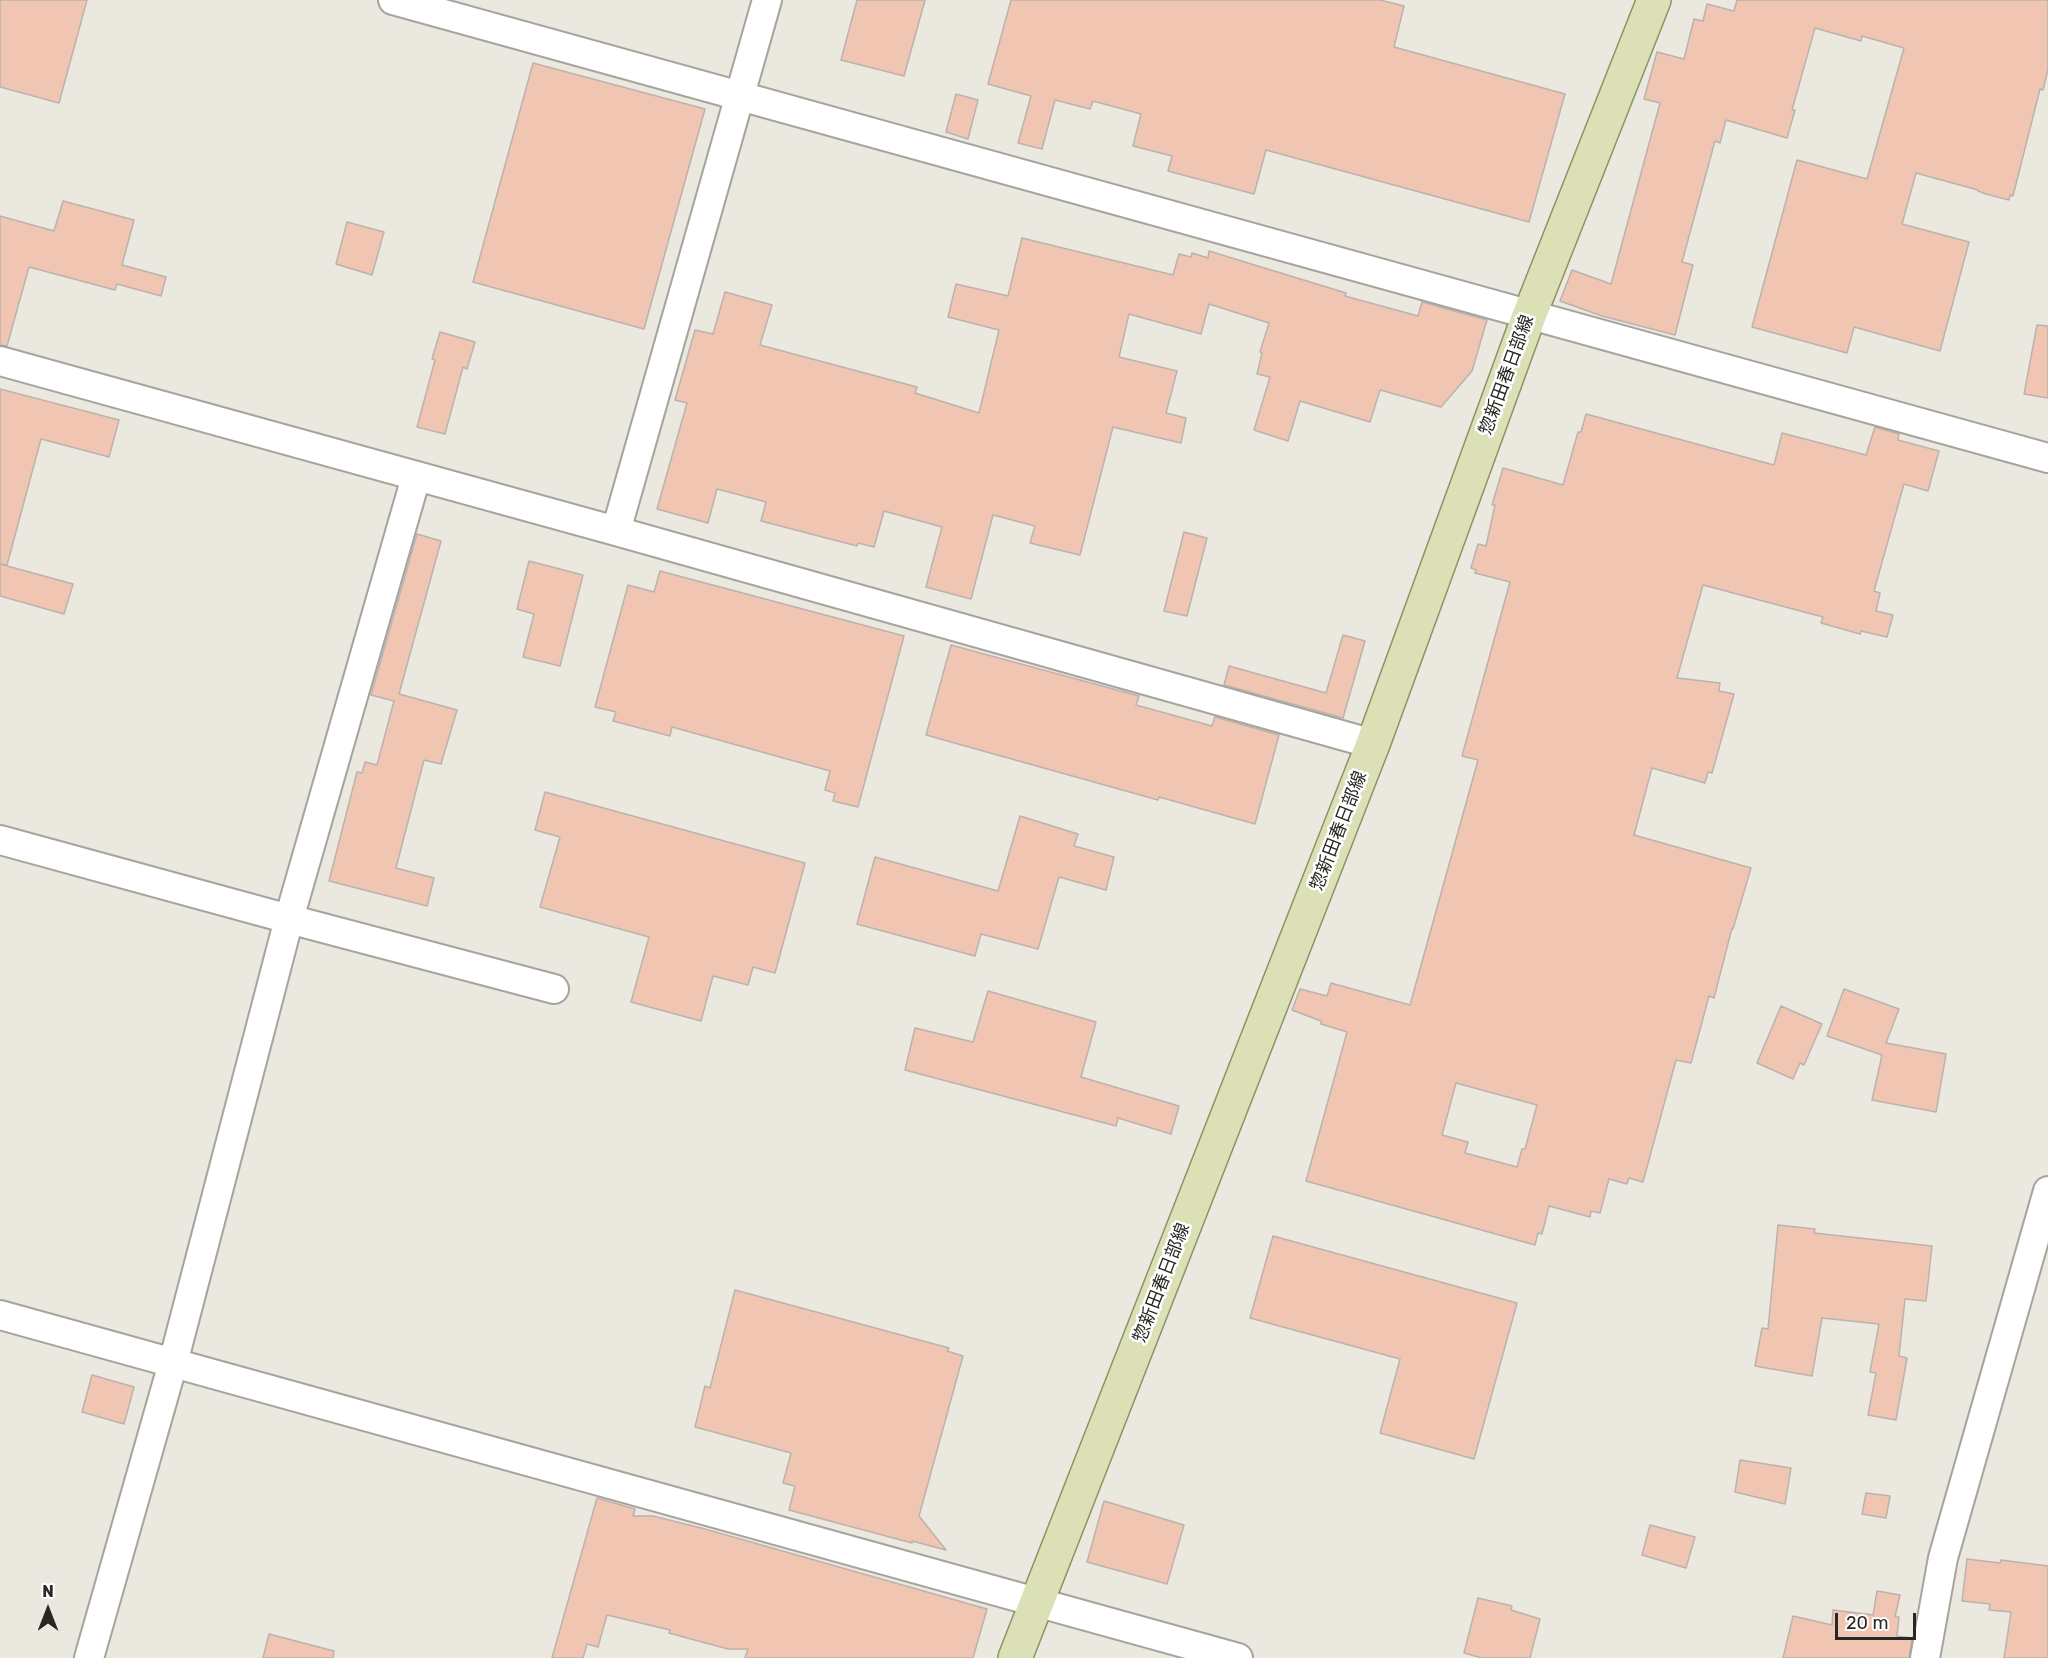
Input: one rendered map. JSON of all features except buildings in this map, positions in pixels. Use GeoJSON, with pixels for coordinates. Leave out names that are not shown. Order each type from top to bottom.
{"type":"FeatureCollection","features":[{"type":"Feature","properties":{"kind":"main road","name":"惣新田春日部線"},"geometry":{"type":"LineString","coordinates":[[1015,1658],[1373,744],[1529,316],[1654,0]]}},
{"type":"Feature","properties":{"kind":"street"},"geometry":{"type":"LineString","coordinates":[[393,0],[2048,458]]}},
{"type":"Feature","properties":{"kind":"street"},"geometry":{"type":"LineString","coordinates":[[616,531],[738,95],[767,0]]}},
{"type":"Feature","properties":{"kind":"street"},"geometry":{"type":"LineString","coordinates":[[0,361],[1373,744]]}},
{"type":"Feature","properties":{"kind":"street"},"geometry":{"type":"LineString","coordinates":[[89,1658],[174,1363],[290,919],[416,477]]}},
{"type":"Feature","properties":{"kind":"street"},"geometry":{"type":"LineString","coordinates":[[0,840],[554,989]]}},
{"type":"Feature","properties":{"kind":"street"},"geometry":{"type":"LineString","coordinates":[[1925,1658],[1946,1546],[2048,1191]]}},
{"type":"Feature","properties":{"kind":"street"},"geometry":{"type":"LineString","coordinates":[[0,1315],[1238,1658]]}}]}
